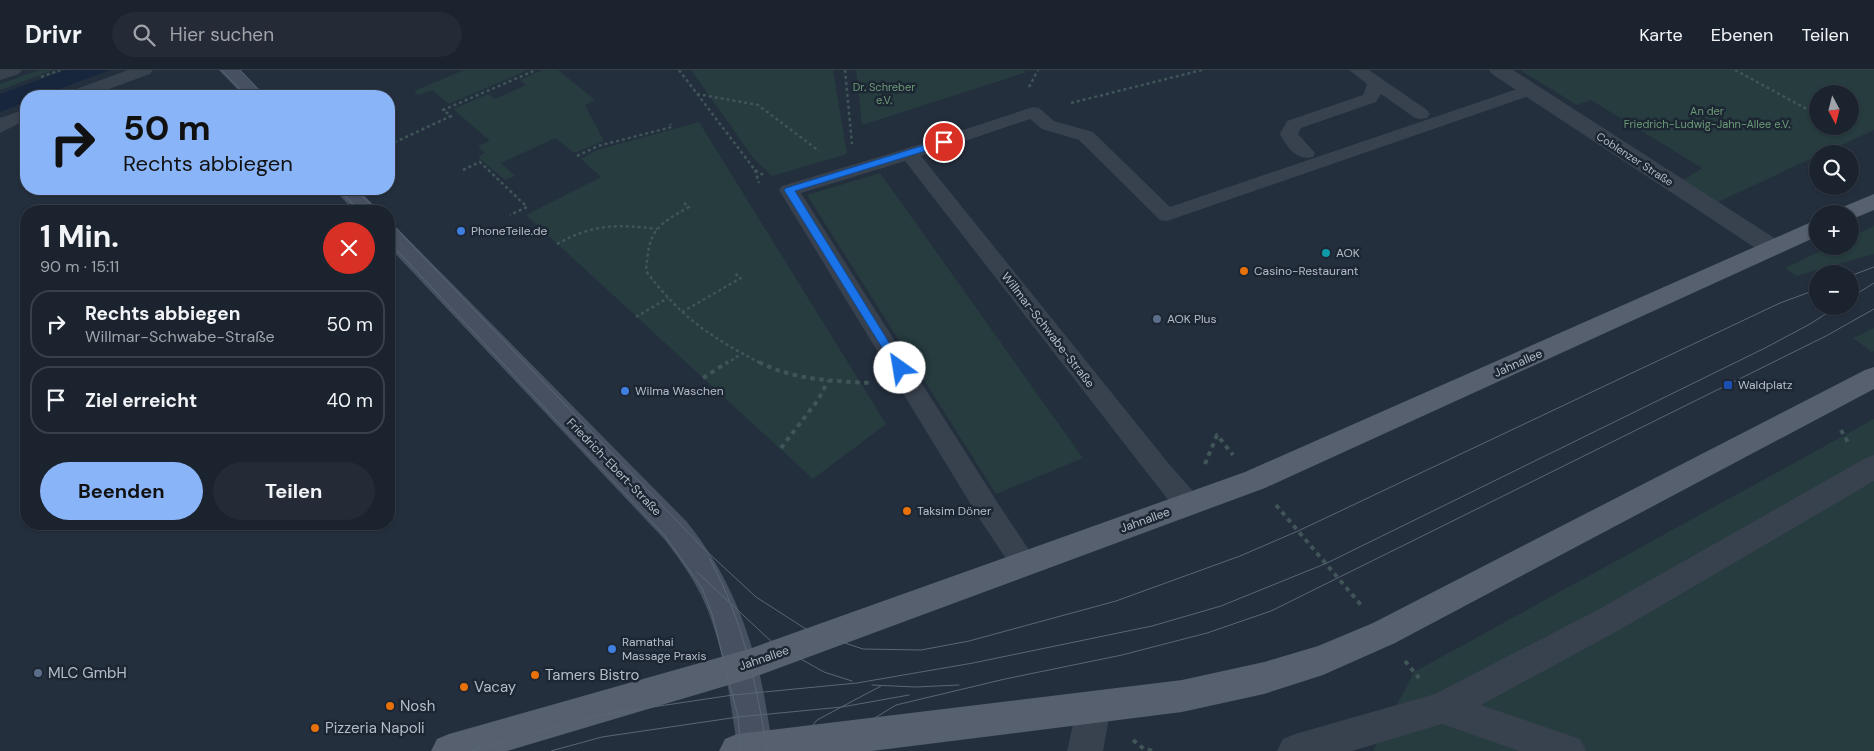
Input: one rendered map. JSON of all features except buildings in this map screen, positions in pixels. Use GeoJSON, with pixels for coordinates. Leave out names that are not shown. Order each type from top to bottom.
{"type":"FeatureCollection","features":[{"type":"Feature","properties":{"kind":"main road"},"geometry":{"type":"LineString","coordinates":[[229,70],[249,90]]}},
{"type":"Feature","properties":{"kind":"main road"},"geometry":{"type":"LineString","coordinates":[[351,195],[361,205]]}},
{"type":"Feature","properties":{"kind":"main road"},"geometry":{"type":"LineString","coordinates":[[1859,208],[1874,202]]}},
{"type":"Feature","properties":{"kind":"main road","name":"Jahnallee"},"geometry":{"type":"LineString","coordinates":[[449,751],[741,666],[1189,504],[1275,471],[1809,231]]}},
{"type":"Feature","properties":{"kind":"main road","name":"Friedrich-Ebert-Straße"},"geometry":{"type":"LineString","coordinates":[[395,240],[676,531],[696,557],[715,590],[741,666],[750,750]]}},
{"type":"Feature","properties":{"kind":"main road"},"geometry":{"type":"LineString","coordinates":[[750,750],[1182,696],[1264,678],[1323,660],[1392,629],[1874,377]]}},
{"type":"Feature","properties":{"kind":"street"},"geometry":{"type":"LineString","coordinates":[[0,74],[12,70]]}},
{"type":"Feature","properties":{"kind":"street","name":"Coblenzer Straße"},"geometry":{"type":"LineString","coordinates":[[1499,70],[1771,247]]}},
{"type":"Feature","properties":{"kind":"street"},"geometry":{"type":"LineString","coordinates":[[1295,751],[1442,708],[1612,618],[1870,470]]}},
{"type":"Feature","properties":{"kind":"street"},"geometry":{"type":"LineString","coordinates":[[1085,751],[1094,707]]}},
{"type":"Feature","properties":{"kind":"street"},"geometry":{"type":"LineString","coordinates":[[1442,708],[1568,751]]}},
{"type":"Feature","properties":{"kind":"lane"},"geometry":{"type":"LineString","coordinates":[[90,90],[144,70]]}},
{"type":"Feature","properties":{"kind":"lane"},"geometry":{"type":"LineString","coordinates":[[1358,70],[1421,114]]}},
{"type":"Feature","properties":{"kind":"lane"},"geometry":{"type":"LineString","coordinates":[[1306,153],[1294,143],[1289,134],[1293,125],[1370,98],[1376,84]]}},
{"type":"Feature","properties":{"kind":"lane"},"geometry":{"type":"LineString","coordinates":[[1024,564],[997,524],[789,190],[909,154],[1033,112],[1048,125],[1086,136],[1167,216],[1529,90]]}},
{"type":"Feature","properties":{"kind":"lane"},"geometry":{"type":"LineString","coordinates":[[0,127],[7,121],[20,116]]}},
{"type":"Feature","properties":{"kind":"lane","name":"Willmar-Schwabe-Straße"},"geometry":{"type":"LineString","coordinates":[[909,154],[1160,471],[1189,504]]}},
{"type":"Feature","properties":{"kind":"path"},"geometry":{"type":"LineString","coordinates":[[395,142],[451,116],[443,110],[536,70]]}},
{"type":"Feature","properties":{"kind":"path"},"geometry":{"type":"LineString","coordinates":[[678,70],[755,170],[789,190]]}},
{"type":"Feature","properties":{"kind":"path"},"geometry":{"type":"LineString","coordinates":[[845,70],[855,170]]}},
{"type":"Feature","properties":{"kind":"path"},"geometry":{"type":"LineString","coordinates":[[1033,112],[1202,70]]}},
{"type":"Feature","properties":{"kind":"path"},"geometry":{"type":"LineString","coordinates":[[1735,70],[1809,110]]}},
{"type":"Feature","properties":{"kind":"path"},"geometry":{"type":"LineString","coordinates":[[697,94],[758,105],[812,147],[855,170]]}},
{"type":"Feature","properties":{"kind":"path"},"geometry":{"type":"LineString","coordinates":[[577,156],[598,146],[672,127],[670,124]]}},
{"type":"Feature","properties":{"kind":"path"},"geometry":{"type":"LineString","coordinates":[[463,170],[480,162],[528,207],[510,215]]}},
{"type":"Feature","properties":{"kind":"path"},"geometry":{"type":"LineString","coordinates":[[684,204],[689,207],[666,220],[657,229],[648,246],[646,271],[668,298],[694,324],[723,344],[768,367],[828,381],[874,383]]}},
{"type":"Feature","properties":{"kind":"path"},"geometry":{"type":"LineString","coordinates":[[557,244],[584,230],[626,225],[657,229]]}},
{"type":"Feature","properties":{"kind":"path"},"geometry":{"type":"LineString","coordinates":[[682,312],[741,278],[734,272]]}},
{"type":"Feature","properties":{"kind":"path"},"geometry":{"type":"LineString","coordinates":[[636,317],[668,298]]}},
{"type":"Feature","properties":{"kind":"path"},"geometry":{"type":"LineString","coordinates":[[703,378],[741,354]]}},
{"type":"Feature","properties":{"kind":"path"},"geometry":{"type":"LineString","coordinates":[[781,448],[818,400],[828,381]]}},
{"type":"Feature","properties":{"kind":"path"},"geometry":{"type":"LineString","coordinates":[[1825,403],[1870,470]]}},
{"type":"Feature","properties":{"kind":"path"},"geometry":{"type":"LineString","coordinates":[[1274,502],[1366,611]]}},
{"type":"Feature","properties":{"kind":"green space"},"geometry":{"type":"Polygon","coordinates":[[[39,70],[54,70],[0,90],[0,84],[39,70]]]}},
{"type":"Feature","properties":{"kind":"green space"},"geometry":{"type":"Polygon","coordinates":[[[464,70],[526,71],[449,104],[432,90],[419,95],[414,91],[464,70]]]}},
{"type":"Feature","properties":{"kind":"green space"},"geometry":{"type":"Polygon","coordinates":[[[542,70],[558,70],[595,100],[585,105],[604,141],[574,153],[556,138],[501,163],[515,176],[505,180],[478,157],[485,153],[478,146],[490,141],[453,109],[488,94],[495,99],[526,85],[520,80],[542,70]]]}},
{"type":"Feature","properties":{"kind":"green space"},"geometry":{"type":"Polygon","coordinates":[[[691,70],[833,70],[847,154],[772,176],[754,159],[691,70]]]}},
{"type":"Feature","properties":{"kind":"green space","name":"Dr. Schreber e.V."},"geometry":{"type":"Polygon","coordinates":[[[856,70],[1025,70],[1024,73],[862,125],[856,70]]]}},
{"type":"Feature","properties":{"kind":"green space","name":"An der Friedrich-Ludwig-Jahn-Allee e.V."},"geometry":{"type":"Polygon","coordinates":[[[1520,70],[1874,70],[1874,130],[1842,145],[1809,145],[1809,160],[1718,202],[1682,181],[1702,168],[1591,100],[1577,105],[1520,70]]]}},
{"type":"Feature","properties":{"kind":"green space"},"geometry":{"type":"Polygon","coordinates":[[[699,122],[886,424],[813,479],[526,215],[601,177],[581,159],[597,150],[699,122]]]}},
{"type":"Feature","properties":{"kind":"green space"},"geometry":{"type":"Polygon","coordinates":[[[880,173],[1083,458],[996,494],[807,195],[880,173]]]}},
{"type":"Feature","properties":{"kind":"green space"},"geometry":{"type":"Polygon","coordinates":[[[1874,226],[1874,254],[1835,265],[1809,265],[1809,272],[1796,276],[1785,268],[1812,255],[1859,255],[1859,233],[1874,226]]]}},
{"type":"Feature","properties":{"kind":"green space"},"geometry":{"type":"Polygon","coordinates":[[[1874,328],[1874,351],[1872,352],[1853,338],[1874,328]]]}},
{"type":"Feature","properties":{"kind":"green space"},"geometry":{"type":"Polygon","coordinates":[[[1874,419],[1874,751],[1373,751],[1414,672],[1874,419]]]}},
{"type":"Feature","properties":{"kind":"water"},"geometry":{"type":"Polygon","coordinates":[[[66,70],[110,70],[57,90],[20,90],[20,104],[0,112],[0,94],[66,70]]]}},
{"type":"Feature","properties":{"kind":"tram line"},"geometry":{"type":"LineString","coordinates":[[221,70],[241,90]]}},
{"type":"Feature","properties":{"kind":"tram line"},"geometry":{"type":"LineString","coordinates":[[240,70],[259,90]]}},
{"type":"Feature","properties":{"kind":"tram line"},"geometry":{"type":"LineString","coordinates":[[344,195],[354,205]]}},
{"type":"Feature","properties":{"kind":"tram line"},"geometry":{"type":"LineString","coordinates":[[361,195],[372,205]]}},
{"type":"Feature","properties":{"kind":"tram line"},"geometry":{"type":"LineString","coordinates":[[395,227],[702,547],[756,597],[809,631],[863,649],[921,650],[969,641],[1116,601],[1240,556],[1298,531],[1780,303],[1809,292]]}},
{"type":"Feature","properties":{"kind":"tram line"},"geometry":{"type":"LineString","coordinates":[[395,248],[665,536],[702,588],[712,614],[732,695]]}},
{"type":"Feature","properties":{"kind":"tram line"},"geometry":{"type":"LineString","coordinates":[[1859,273],[1874,267]]}},
{"type":"Feature","properties":{"kind":"tram line"},"geometry":{"type":"LineString","coordinates":[[1859,292],[1874,283]]}},
{"type":"Feature","properties":{"kind":"tram line"},"geometry":{"type":"LineString","coordinates":[[831,751],[842,738],[896,705],[1005,679],[1122,655],[1207,633],[1271,611],[1826,336],[1874,309]]}},
{"type":"Feature","properties":{"kind":"tram line"},"geometry":{"type":"LineString","coordinates":[[756,693],[857,683],[973,663],[1152,626],[1221,606],[1327,563],[1765,348],[1824,315]]}},
{"type":"Feature","properties":{"kind":"tram line"},"geometry":{"type":"LineString","coordinates":[[710,559],[730,603]]}},
{"type":"Feature","properties":{"kind":"tram line"},"geometry":{"type":"LineString","coordinates":[[697,572],[730,603]]}},
{"type":"Feature","properties":{"kind":"tram line"},"geometry":{"type":"LineString","coordinates":[[730,603],[774,644],[824,672],[852,681]]}},
{"type":"Feature","properties":{"kind":"tram line"},"geometry":{"type":"LineString","coordinates":[[730,603],[747,652],[756,693]]}},
{"type":"Feature","properties":{"kind":"tram line"},"geometry":{"type":"LineString","coordinates":[[872,685],[916,687],[959,685]]}},
{"type":"Feature","properties":{"kind":"tram line"},"geometry":{"type":"LineString","coordinates":[[841,707],[881,686]]}},
{"type":"Feature","properties":{"kind":"tram line"},"geometry":{"type":"LineString","coordinates":[[732,695],[756,693]]}},
{"type":"Feature","properties":{"kind":"tram line"},"geometry":{"type":"LineString","coordinates":[[756,693],[760,715]]}},
{"type":"Feature","properties":{"kind":"tram line"},"geometry":{"type":"LineString","coordinates":[[471,751],[599,715],[732,695]]}},
{"type":"Feature","properties":{"kind":"tram line"},"geometry":{"type":"LineString","coordinates":[[732,695],[738,717]]}},
{"type":"Feature","properties":{"kind":"tram line"},"geometry":{"type":"LineString","coordinates":[[841,707],[909,695]]}},
{"type":"Feature","properties":{"kind":"tram line"},"geometry":{"type":"LineString","coordinates":[[760,715],[841,707]]}},
{"type":"Feature","properties":{"kind":"tram line"},"geometry":{"type":"LineString","coordinates":[[791,751],[817,720],[841,707]]}},
{"type":"Feature","properties":{"kind":"tram line"},"geometry":{"type":"LineString","coordinates":[[738,717],[760,715]]}},
{"type":"Feature","properties":{"kind":"tram line"},"geometry":{"type":"LineString","coordinates":[[760,715],[767,751]]}},
{"type":"Feature","properties":{"kind":"tram line"},"geometry":{"type":"LineString","coordinates":[[551,751],[602,737],[738,717]]}},
{"type":"Feature","properties":{"kind":"tram line"},"geometry":{"type":"LineString","coordinates":[[738,717],[741,751]]}},
{"type":"Feature","properties":{"kind":"place","name":"PhoneTeile.de"},"geometry":{"type":"Point","coordinates":[461,231]}},
{"type":"Feature","properties":{"kind":"place","name":"AOK"},"geometry":{"type":"Point","coordinates":[1326,253]}},
{"type":"Feature","properties":{"kind":"place","name":"Casino-Restaurant"},"geometry":{"type":"Point","coordinates":[1244,271]}},
{"type":"Feature","properties":{"kind":"place","name":"AOK Plus"},"geometry":{"type":"Point","coordinates":[1157,319]}},
{"type":"Feature","properties":{"kind":"place","name":"Waldplatz"},"geometry":{"type":"Point","coordinates":[1728,385]}},
{"type":"Feature","properties":{"kind":"place","name":"Wilma Waschen"},"geometry":{"type":"Point","coordinates":[625,391]}},
{"type":"Feature","properties":{"kind":"place","name":"Taksim Döner"},"geometry":{"type":"Point","coordinates":[907,511]}},
{"type":"Feature","properties":{"kind":"place","name":"Ramathai Massage Praxis"},"geometry":{"type":"Point","coordinates":[612,649]}},
{"type":"Feature","properties":{"kind":"place","name":"MLC GmbH"},"geometry":{"type":"Point","coordinates":[38,673]}},
{"type":"Feature","properties":{"kind":"place","name":"Tamers Bistro"},"geometry":{"type":"Point","coordinates":[535,675]}},
{"type":"Feature","properties":{"kind":"place","name":"Vacay"},"geometry":{"type":"Point","coordinates":[464,687]}},
{"type":"Feature","properties":{"kind":"place","name":"Nosh"},"geometry":{"type":"Point","coordinates":[390,706]}},
{"type":"Feature","properties":{"kind":"place","name":"Pizzeria Napoli"},"geometry":{"type":"Point","coordinates":[315,728]}},
{"type":"Feature","properties":{"kind":"route"},"geometry":{"type":"LineString","coordinates":[[900,368],[789,190],[944,142]]}}]}
